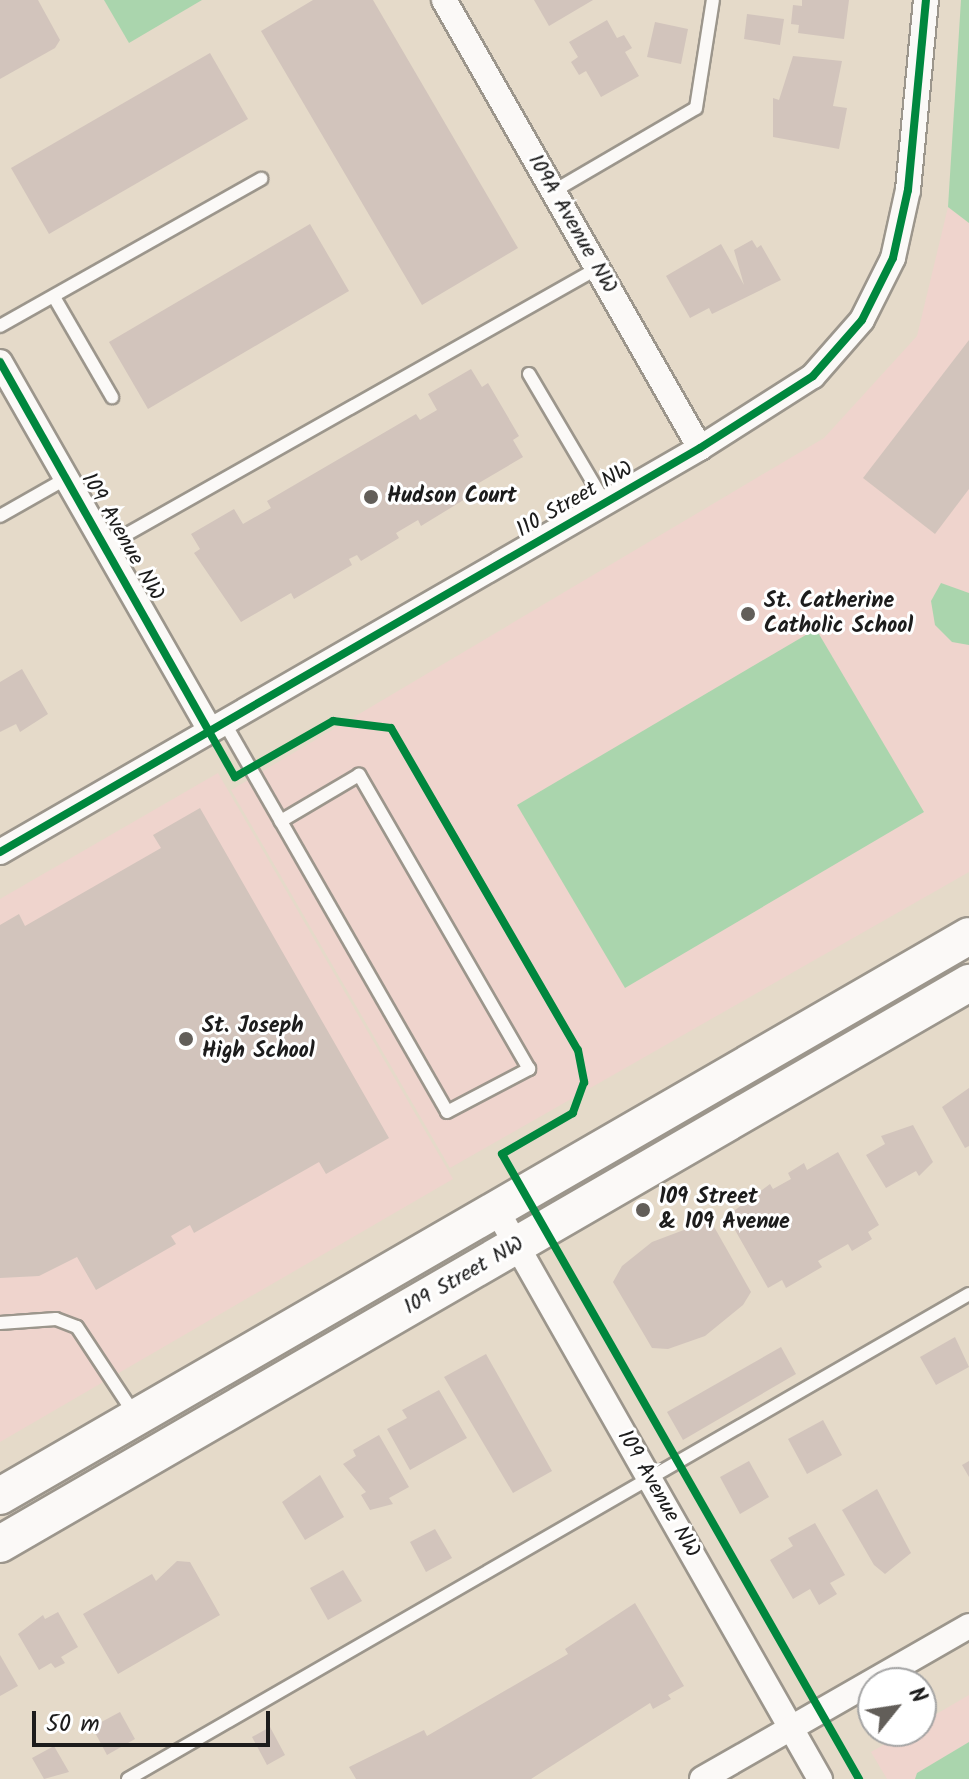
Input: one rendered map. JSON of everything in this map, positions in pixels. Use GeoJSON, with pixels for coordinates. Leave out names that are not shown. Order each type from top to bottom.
{"type":"FeatureCollection","features":[{"type":"Feature","properties":{"kind":"main road","name":"109 Street NW"},"geometry":{"type":"LineString","coordinates":[[0,1496],[969,936]]}},
{"type":"Feature","properties":{"kind":"main road","name":"109 Street NW"},"geometry":{"type":"LineString","coordinates":[[0,1544],[969,983]]}},
{"type":"Feature","properties":{"kind":"street","name":"109A Avenue NW"},"geometry":{"type":"LineString","coordinates":[[444,0],[700,448]]}},
{"type":"Feature","properties":{"kind":"street","name":"110 Street NW"},"geometry":{"type":"LineString","coordinates":[[0,852],[700,448],[813,376],[847,340],[879,290],[893,258],[908,190],[926,0]]}},
{"type":"Feature","properties":{"kind":"street","name":"109 Avenue NW"},"geometry":{"type":"LineString","coordinates":[[0,362],[106,546],[217,726]]}},
{"type":"Feature","properties":{"kind":"street","name":"109 Avenue NW"},"geometry":{"type":"LineString","coordinates":[[496,1209],[820,1779]]}},
{"type":"Feature","properties":{"kind":"street"},"geometry":{"type":"LineString","coordinates":[[702,1779],[969,1626]]}},
{"type":"Feature","properties":{"kind":"lane"},"geometry":{"type":"LineString","coordinates":[[554,191],[696,108],[713,0]]}},
{"type":"Feature","properties":{"kind":"lane"},"geometry":{"type":"LineString","coordinates":[[0,326],[261,179]]}},
{"type":"Feature","properties":{"kind":"lane"},"geometry":{"type":"LineString","coordinates":[[106,546],[598,268]]}},
{"type":"Feature","properties":{"kind":"lane"},"geometry":{"type":"LineString","coordinates":[[54,297],[112,397]]}},
{"type":"Feature","properties":{"kind":"lane"},"geometry":{"type":"LineString","coordinates":[[529,374],[605,503]]}},
{"type":"Feature","properties":{"kind":"lane"},"geometry":{"type":"LineString","coordinates":[[0,516],[67,478]]}},
{"type":"Feature","properties":{"kind":"lane"},"geometry":{"type":"LineString","coordinates":[[217,726],[281,821],[447,1112],[529,1069],[359,775],[281,821]]}},
{"type":"Feature","properties":{"kind":"lane"},"geometry":{"type":"LineString","coordinates":[[128,1779],[648,1476],[969,1294]]}},
{"type":"Feature","properties":{"kind":"lane"},"geometry":{"type":"LineString","coordinates":[[0,1323],[56,1319],[77,1327],[136,1417]]}},
{"type":"Feature","properties":{"kind":"shaded area","name":"St. Catherine Catholic School"},"geometry":{"type":"Polygon","coordinates":[[[948,207],[969,223],[969,872],[450,1168],[231,790],[824,438],[917,336],[948,207]]]}},
{"type":"Feature","properties":{"kind":"shaded area","name":"St. Joseph High School"},"geometry":{"type":"Polygon","coordinates":[[[218,773],[453,1179],[0,1442],[0,899],[218,773]]]}},
{"type":"Feature","properties":{"kind":"shaded area"},"geometry":{"type":"Polygon","coordinates":[[[969,1695],[969,1779],[887,1779],[871,1752],[880,1747],[937,1747],[937,1714],[969,1695]]]}},
{"type":"Feature","properties":{"kind":"green space"},"geometry":{"type":"Polygon","coordinates":[[[104,0],[202,0],[129,43],[104,0]]]}},
{"type":"Feature","properties":{"kind":"green space"},"geometry":{"type":"Polygon","coordinates":[[[961,0],[969,0],[969,223],[948,207],[961,0]]]}},
{"type":"Feature","properties":{"kind":"green space"},"geometry":{"type":"Polygon","coordinates":[[[941,583],[969,593],[969,645],[952,642],[935,625],[931,601],[941,583]]]}},
{"type":"Feature","properties":{"kind":"green space"},"geometry":{"type":"Polygon","coordinates":[[[816,629],[924,812],[625,988],[517,805],[816,629]]]}},
{"type":"Feature","properties":{"kind":"green space"},"geometry":{"type":"Polygon","coordinates":[[[969,1742],[969,1779],[915,1779],[917,1773],[969,1742]]]}},
{"type":"Feature","properties":{"kind":"building"},"geometry":{"type":"Polygon","coordinates":[[[0,0],[38,0],[60,40],[55,48],[0,79],[0,0]]]}},
{"type":"Feature","properties":{"kind":"building"},"geometry":{"type":"Polygon","coordinates":[[[313,0],[373,0],[518,248],[422,305],[261,31],[313,0]]]}},
{"type":"Feature","properties":{"kind":"building"},"geometry":{"type":"Polygon","coordinates":[[[534,0],[593,0],[549,26],[534,0]]]}},
{"type":"Feature","properties":{"kind":"building"},"geometry":{"type":"Polygon","coordinates":[[[802,0],[849,0],[844,39],[798,33],[799,25],[791,24],[793,5],[802,6],[802,0]]]}},
{"type":"Feature","properties":{"kind":"building"},"geometry":{"type":"Polygon","coordinates":[[[747,14],[784,19],[780,45],[744,39],[747,14]]]}},
{"type":"Feature","properties":{"kind":"building"},"geometry":{"type":"Polygon","coordinates":[[[607,20],[617,38],[624,35],[632,48],[625,52],[639,76],[601,97],[586,71],[579,75],[571,62],[578,57],[569,42],[607,20]]]}},
{"type":"Feature","properties":{"kind":"building"},"geometry":{"type":"Polygon","coordinates":[[[655,22],[688,29],[681,64],[647,57],[655,22]]]}},
{"type":"Feature","properties":{"kind":"building"},"geometry":{"type":"Polygon","coordinates":[[[210,53],[248,119],[49,234],[11,168],[210,53]]]}},
{"type":"Feature","properties":{"kind":"building"},"geometry":{"type":"Polygon","coordinates":[[[793,56],[842,61],[833,106],[847,108],[839,149],[773,137],[773,98],[779,100],[793,56]]]}},
{"type":"Feature","properties":{"kind":"building"},"geometry":{"type":"Polygon","coordinates":[[[310,224],[349,291],[148,409],[109,342],[310,224]]]}},
{"type":"Feature","properties":{"kind":"building"},"geometry":{"type":"Polygon","coordinates":[[[752,240],[757,248],[761,245],[781,280],[712,314],[709,308],[690,318],[666,276],[721,244],[744,285],[734,250],[752,240]]]}},
{"type":"Feature","properties":{"kind":"building"},"geometry":{"type":"Polygon","coordinates":[[[969,340],[969,489],[935,534],[863,478],[969,340]]]}},
{"type":"Feature","properties":{"kind":"building","name":"Hudson Court"},"geometry":{"type":"Polygon","coordinates":[[[471,369],[482,387],[488,383],[519,436],[513,440],[523,457],[472,487],[475,493],[421,526],[418,520],[396,533],[399,538],[361,561],[357,555],[349,559],[352,565],[294,599],[291,593],[241,622],[194,553],[200,549],[191,534],[234,509],[243,524],[271,508],[267,501],[416,414],[420,420],[437,410],[428,394],[471,369]]]}},
{"type":"Feature","properties":{"kind":"building"},"geometry":{"type":"Polygon","coordinates":[[[22,669],[48,714],[20,732],[16,724],[0,732],[0,682],[22,669]]]}},
{"type":"Feature","properties":{"kind":"building","name":"St. Joseph High School"},"geometry":{"type":"Polygon","coordinates":[[[200,808],[389,1138],[326,1174],[319,1162],[194,1233],[190,1225],[171,1236],[176,1244],[96,1290],[77,1257],[39,1276],[0,1278],[0,925],[19,914],[25,926],[161,848],[153,835],[200,808]]]}},
{"type":"Feature","properties":{"kind":"building"},"geometry":{"type":"Polygon","coordinates":[[[969,1088],[969,1146],[965,1148],[942,1107],[969,1088]]]}},
{"type":"Feature","properties":{"kind":"building"},"geometry":{"type":"Polygon","coordinates":[[[913,1125],[933,1162],[919,1176],[916,1171],[886,1188],[866,1155],[885,1144],[881,1136],[913,1125]]]}},
{"type":"Feature","properties":{"kind":"building"},"geometry":{"type":"Polygon","coordinates":[[[838,1152],[879,1225],[868,1232],[872,1239],[852,1251],[848,1244],[818,1261],[822,1267],[786,1288],[782,1280],[768,1288],[727,1216],[770,1184],[773,1189],[791,1179],[788,1173],[804,1163],[807,1170],[838,1152]]]}},
{"type":"Feature","properties":{"kind":"building"},"geometry":{"type":"Polygon","coordinates":[[[705,1222],[713,1225],[751,1292],[743,1305],[705,1336],[668,1349],[652,1348],[613,1282],[622,1266],[652,1242],[705,1222]]]}},
{"type":"Feature","properties":{"kind":"building"},"geometry":{"type":"Polygon","coordinates":[[[955,1337],[969,1367],[936,1385],[920,1357],[955,1337]]]}},
{"type":"Feature","properties":{"kind":"building"},"geometry":{"type":"Polygon","coordinates":[[[781,1347],[796,1374],[683,1440],[667,1412],[781,1347]]]}},
{"type":"Feature","properties":{"kind":"building"},"geometry":{"type":"Polygon","coordinates":[[[486,1354],[552,1471],[513,1493],[444,1377],[486,1354]]]}},
{"type":"Feature","properties":{"kind":"building"},"geometry":{"type":"Polygon","coordinates":[[[439,1390],[467,1438],[410,1470],[387,1429],[407,1418],[402,1410],[439,1390]]]}},
{"type":"Feature","properties":{"kind":"building"},"geometry":{"type":"Polygon","coordinates":[[[823,1420],[842,1455],[807,1474],[788,1439],[823,1420]]]}},
{"type":"Feature","properties":{"kind":"building"},"geometry":{"type":"Polygon","coordinates":[[[379,1435],[409,1487],[389,1498],[393,1504],[370,1510],[361,1495],[366,1492],[343,1464],[356,1456],[353,1450],[379,1435]]]}},
{"type":"Feature","properties":{"kind":"building"},"geometry":{"type":"Polygon","coordinates":[[[749,1461],[769,1497],[740,1514],[720,1477],[749,1461]]]}},
{"type":"Feature","properties":{"kind":"building"},"geometry":{"type":"Polygon","coordinates":[[[969,1461],[969,1477],[962,1465],[969,1461]]]}},
{"type":"Feature","properties":{"kind":"building"},"geometry":{"type":"Polygon","coordinates":[[[320,1475],[344,1517],[305,1540],[282,1502],[320,1475]]]}},
{"type":"Feature","properties":{"kind":"building"},"geometry":{"type":"Polygon","coordinates":[[[877,1489],[911,1553],[885,1574],[874,1565],[842,1510],[877,1489]]]}},
{"type":"Feature","properties":{"kind":"building"},"geometry":{"type":"Polygon","coordinates":[[[815,1523],[845,1575],[830,1583],[837,1594],[819,1605],[810,1589],[793,1599],[770,1560],[793,1546],[788,1538],[815,1523]]]}},
{"type":"Feature","properties":{"kind":"building"},"geometry":{"type":"Polygon","coordinates":[[[435,1529],[452,1558],[426,1572],[410,1542],[435,1529]]]}},
{"type":"Feature","properties":{"kind":"building"},"geometry":{"type":"Polygon","coordinates":[[[177,1561],[190,1562],[220,1615],[118,1674],[83,1614],[152,1574],[156,1581],[177,1561]]]}},
{"type":"Feature","properties":{"kind":"building"},"geometry":{"type":"Polygon","coordinates":[[[343,1570],[362,1601],[328,1620],[310,1588],[343,1570]]]}},
{"type":"Feature","properties":{"kind":"building"},"geometry":{"type":"Polygon","coordinates":[[[635,1603],[684,1686],[668,1695],[671,1699],[653,1709],[650,1703],[531,1779],[356,1779],[349,1767],[424,1730],[427,1736],[568,1654],[565,1649],[635,1603]]]}},
{"type":"Feature","properties":{"kind":"building"},"geometry":{"type":"Polygon","coordinates":[[[58,1612],[78,1647],[61,1657],[65,1663],[55,1668],[51,1663],[39,1670],[18,1634],[43,1615],[45,1619],[58,1612]]]}},
{"type":"Feature","properties":{"kind":"building"},"geometry":{"type":"Polygon","coordinates":[[[0,1655],[18,1686],[0,1696],[0,1655]]]}},
{"type":"Feature","properties":{"kind":"building"},"geometry":{"type":"Polygon","coordinates":[[[120,1712],[135,1739],[107,1755],[92,1727],[120,1712]]]}},
{"type":"Feature","properties":{"kind":"building"},"geometry":{"type":"Polygon","coordinates":[[[270,1727],[285,1755],[267,1765],[252,1737],[270,1727]]]}},
{"type":"Feature","properties":{"kind":"building"},"geometry":{"type":"Polygon","coordinates":[[[54,1746],[69,1772],[44,1779],[32,1758],[54,1746]]]}},
{"type":"Feature","properties":{"kind":"cycle path"},"geometry":{"type":"LineString","coordinates":[[0,852],[700,448],[813,376],[862,320],[893,258],[908,190],[926,0]]}},
{"type":"Feature","properties":{"kind":"cycle path"},"geometry":{"type":"LineString","coordinates":[[0,362],[235,777],[333,721],[391,728],[578,1050],[584,1082],[573,1113],[502,1154],[859,1779]]}},
{"type":"Feature","properties":{"kind":"place","name":"Hudson Court"},"geometry":{"type":"Point","coordinates":[371,497]}},
{"type":"Feature","properties":{"kind":"place","name":"St. Catherine Catholic School"},"geometry":{"type":"Point","coordinates":[748,614]}},
{"type":"Feature","properties":{"kind":"place","name":"St. Joseph High School"},"geometry":{"type":"Point","coordinates":[186,1039]}},
{"type":"Feature","properties":{"kind":"place","name":"109 Street & 109 Avenue"},"geometry":{"type":"Point","coordinates":[643,1210]}}]}
